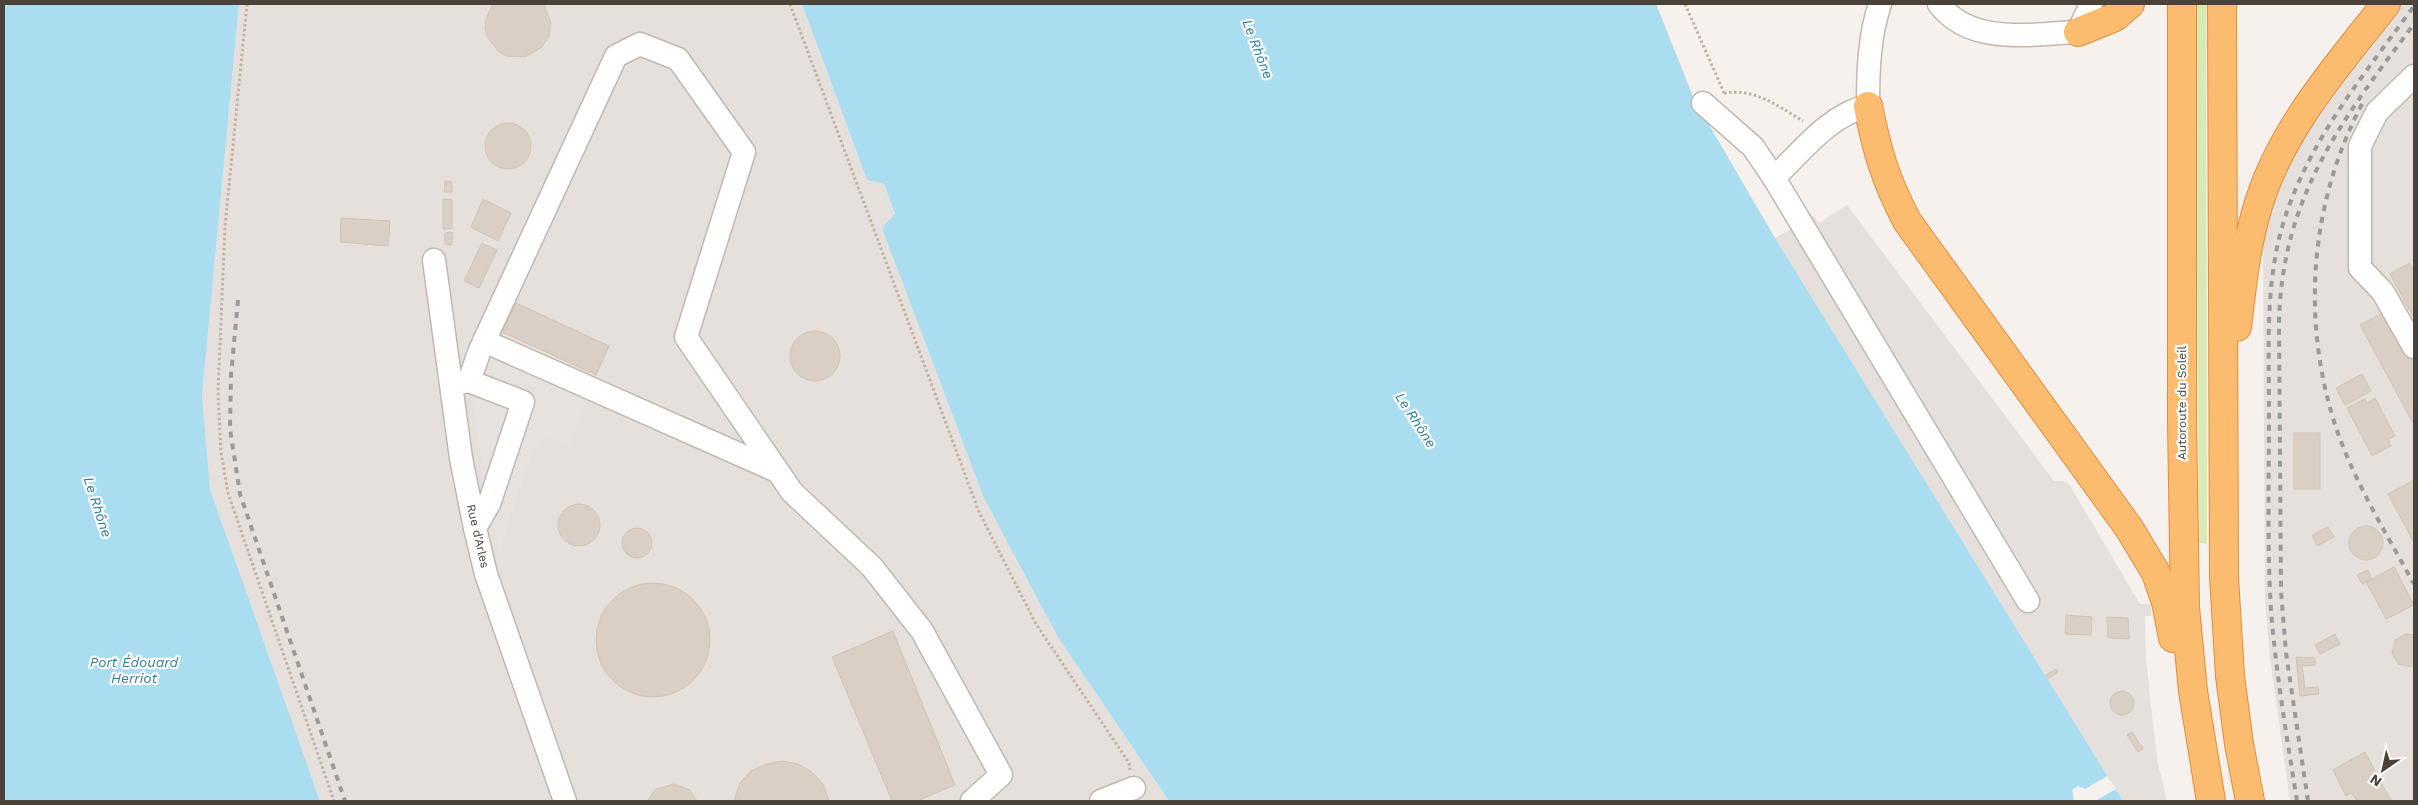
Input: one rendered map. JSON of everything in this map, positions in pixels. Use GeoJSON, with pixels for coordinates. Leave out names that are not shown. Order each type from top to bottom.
{"type":"FeatureCollection","features":[{"type":"Feature","properties":{"kind":"highway"},"geometry":{"type":"LineString","coordinates":[[2078,32],[2115,18],[2130,4]]}},
{"type":"Feature","properties":{"kind":"highway","name":"Autoroute du Soleil"},"geometry":{"type":"LineString","coordinates":[[2182,4],[2184,588],[2193,691],[2211,801]]}},
{"type":"Feature","properties":{"kind":"highway"},"geometry":{"type":"LineString","coordinates":[[2222,4],[2223,437],[2226,626],[2239,744],[2250,801]]}},
{"type":"Feature","properties":{"kind":"highway"},"geometry":{"type":"LineString","coordinates":[[2223,437],[2246,259],[2258,205],[2268,177],[2290,133],[2306,108],[2386,4]]}},
{"type":"Feature","properties":{"kind":"highway"},"geometry":{"type":"LineString","coordinates":[[1868,106],[1877,153],[1891,191],[1907,221],[2129,528],[2156,573],[2166,602],[2211,801]]}},
{"type":"Feature","properties":{"kind":"street"},"geometry":{"type":"LineString","coordinates":[[1774,178],[1824,130],[1854,109],[1868,106],[1868,71],[1872,40],[1880,4]]}},
{"type":"Feature","properties":{"kind":"street"},"geometry":{"type":"LineString","coordinates":[[1939,4],[1954,19],[1966,26],[1992,33],[2017,35],[2078,32],[2091,4]]}},
{"type":"Feature","properties":{"kind":"street"},"geometry":{"type":"LineString","coordinates":[[475,528],[489,504],[523,402],[461,383],[484,341],[616,56],[640,44],[678,59],[744,152],[686,337],[792,492],[872,566],[922,631],[1001,775],[972,801]]}},
{"type":"Feature","properties":{"kind":"street"},"geometry":{"type":"LineString","coordinates":[[2414,76],[2377,112],[2360,146],[2360,268],[2384,292],[2414,347]]}},
{"type":"Feature","properties":{"kind":"street"},"geometry":{"type":"LineString","coordinates":[[1703,103],[1753,147],[1774,178],[2028,601]]}},
{"type":"Feature","properties":{"kind":"street","name":"Rue d'Arles"},"geometry":{"type":"LineString","coordinates":[[434,260],[461,383],[462,458],[486,574],[565,801]]}},
{"type":"Feature","properties":{"kind":"street"},"geometry":{"type":"LineString","coordinates":[[484,341],[777,471]]}},
{"type":"Feature","properties":{"kind":"street"},"geometry":{"type":"LineString","coordinates":[[1101,801],[1134,788]]}},
{"type":"Feature","properties":{"kind":"path"},"geometry":{"type":"LineString","coordinates":[[246,4],[225,226],[218,392],[221,452],[228,494],[334,801]]}},
{"type":"Feature","properties":{"kind":"path"},"geometry":{"type":"LineString","coordinates":[[790,4],[979,512],[1036,624],[1129,763],[1134,788]]}},
{"type":"Feature","properties":{"kind":"path"},"geometry":{"type":"LineString","coordinates":[[1685,4],[1728,101]]}},
{"type":"Feature","properties":{"kind":"path"},"geometry":{"type":"LineString","coordinates":[[1724,93],[1734,91],[1757,94],[1802,120],[1824,130]]}},
{"type":"Feature","properties":{"kind":"shaded area"},"geometry":{"type":"Polygon","coordinates":[[[239,4],[802,4],[867,180],[884,184],[895,215],[882,228],[1059,639],[1169,801],[320,801],[210,489],[206,455],[202,396],[239,4]]]}},
{"type":"Feature","properties":{"kind":"shaded area"},"geometry":{"type":"Polygon","coordinates":[[[2401,4],[2414,4],[2414,801],[2290,801],[2270,658],[2265,602],[2263,240],[2265,223],[2289,163],[2318,113],[2401,4]]]}},
{"type":"Feature","properties":{"kind":"shaded area"},"geometry":{"type":"Polygon","coordinates":[[[1847,205],[2054,481],[2063,481],[2069,484],[2140,604],[2151,604],[2151,616],[2145,616],[2146,659],[2157,760],[2167,801],[2123,801],[1775,238],[1814,216],[1819,223],[1847,205]]]}},
{"type":"Feature","properties":{"kind":"shaded area"},"geometry":{"type":"Polygon","coordinates":[[[464,343],[589,399],[568,446],[548,437],[532,453],[499,550],[485,486],[464,343]]]}},
{"type":"Feature","properties":{"kind":"green space"},"geometry":{"type":"Polygon","coordinates":[[[2195,4],[2206,4],[2207,544],[2199,543],[2195,4]]]}},
{"type":"Feature","properties":{"kind":"water","name":"Port Édouard Herriot"},"geometry":{"type":"Polygon","coordinates":[[[4,4],[239,4],[202,396],[210,489],[320,801],[4,801],[4,4]]]}},
{"type":"Feature","properties":{"kind":"water","name":"Le Rhône"},"geometry":{"type":"Polygon","coordinates":[[[802,4],[1656,4],[1694,99],[1775,238],[2123,801],[1169,801],[1059,639],[984,498],[882,228],[895,214],[884,184],[867,180],[802,4]]]}},
{"type":"Feature","properties":{"kind":"pier"},"geometry":{"type":"Polygon","coordinates":[[[2107,776],[2116,789],[2095,801],[2074,801],[2072,790],[2078,786],[2085,789],[2107,776]]]}},
{"type":"Feature","properties":{"kind":"building"},"geometry":{"type":"Polygon","coordinates":[[[493,4],[544,4],[551,23],[549,36],[542,47],[525,57],[507,56],[499,52],[488,38],[485,29],[486,19],[493,4]]]}},
{"type":"Feature","properties":{"kind":"building"},"geometry":{"type":"Polygon","coordinates":[[[508,123],[521,127],[527,133],[531,146],[527,159],[521,165],[508,169],[495,165],[489,159],[485,146],[489,133],[495,127],[508,123]]]}},
{"type":"Feature","properties":{"kind":"building"},"geometry":{"type":"Polygon","coordinates":[[[445,181],[452,182],[452,192],[444,192],[445,181]]]}},
{"type":"Feature","properties":{"kind":"building"},"geometry":{"type":"Polygon","coordinates":[[[443,199],[452,200],[452,229],[443,229],[443,199]]]}},
{"type":"Feature","properties":{"kind":"building"},"geometry":{"type":"Polygon","coordinates":[[[483,199],[511,213],[498,241],[471,227],[483,199]]]}},
{"type":"Feature","properties":{"kind":"building"},"geometry":{"type":"Polygon","coordinates":[[[341,218],[390,221],[388,246],[340,242],[341,218]]]}},
{"type":"Feature","properties":{"kind":"building"},"geometry":{"type":"Polygon","coordinates":[[[452,232],[452,245],[445,244],[445,233],[452,232]]]}},
{"type":"Feature","properties":{"kind":"building"},"geometry":{"type":"Polygon","coordinates":[[[482,243],[497,250],[479,288],[464,281],[482,243]]]}},
{"type":"Feature","properties":{"kind":"building"},"geometry":{"type":"Polygon","coordinates":[[[2410,263],[2414,271],[2414,318],[2390,274],[2410,263]]]}},
{"type":"Feature","properties":{"kind":"building"},"geometry":{"type":"Polygon","coordinates":[[[516,303],[609,346],[596,375],[502,332],[516,303]]]}},
{"type":"Feature","properties":{"kind":"building"},"geometry":{"type":"Polygon","coordinates":[[[2390,309],[2414,353],[2414,425],[2360,325],[2390,309]]]}},
{"type":"Feature","properties":{"kind":"building"},"geometry":{"type":"Polygon","coordinates":[[[820,331],[833,338],[839,346],[839,366],[833,374],[825,380],[810,381],[797,374],[791,366],[790,351],[797,338],[805,332],[820,331]]]}},
{"type":"Feature","properties":{"kind":"building"},"geometry":{"type":"Polygon","coordinates":[[[2362,374],[2371,391],[2345,405],[2336,388],[2362,374]]]}},
{"type":"Feature","properties":{"kind":"building"},"geometry":{"type":"Polygon","coordinates":[[[2375,398],[2395,436],[2388,439],[2391,446],[2372,456],[2347,408],[2365,399],[2367,403],[2375,398]]]}},
{"type":"Feature","properties":{"kind":"building"},"geometry":{"type":"Polygon","coordinates":[[[2294,433],[2320,433],[2320,489],[2294,489],[2294,433]]]}},
{"type":"Feature","properties":{"kind":"building"},"geometry":{"type":"Polygon","coordinates":[[[2414,480],[2414,543],[2388,494],[2414,480]]]}},
{"type":"Feature","properties":{"kind":"building"},"geometry":{"type":"Polygon","coordinates":[[[583,504],[591,507],[597,513],[600,525],[597,537],[591,543],[575,546],[567,543],[561,537],[558,521],[561,513],[567,507],[583,504]]]}},
{"type":"Feature","properties":{"kind":"building"},"geometry":{"type":"Polygon","coordinates":[[[2366,526],[2373,527],[2378,531],[2382,536],[2382,550],[2378,555],[2373,559],[2366,560],[2359,559],[2354,555],[2350,550],[2349,543],[2350,536],[2354,531],[2359,527],[2366,526]]]}},
{"type":"Feature","properties":{"kind":"building"},"geometry":{"type":"Polygon","coordinates":[[[2328,527],[2334,537],[2317,546],[2312,535],[2328,527]]]}},
{"type":"Feature","properties":{"kind":"building"},"geometry":{"type":"Polygon","coordinates":[[[637,528],[648,532],[652,543],[648,554],[637,558],[626,554],[622,543],[626,532],[637,528]]]}},
{"type":"Feature","properties":{"kind":"building"},"geometry":{"type":"Polygon","coordinates":[[[2394,567],[2414,605],[2386,619],[2366,582],[2394,567]]]}},
{"type":"Feature","properties":{"kind":"building"},"geometry":{"type":"Polygon","coordinates":[[[2368,570],[2372,579],[2362,584],[2357,575],[2368,570]]]}},
{"type":"Feature","properties":{"kind":"building"},"geometry":{"type":"Polygon","coordinates":[[[653,583],[675,587],[693,600],[706,618],[710,640],[706,662],[693,680],[675,693],[653,697],[631,693],[613,680],[600,662],[596,640],[600,618],[613,600],[631,587],[653,583]]]}},
{"type":"Feature","properties":{"kind":"building"},"geometry":{"type":"Polygon","coordinates":[[[2066,615],[2092,617],[2091,635],[2065,634],[2066,615]]]}},
{"type":"Feature","properties":{"kind":"building"},"geometry":{"type":"Polygon","coordinates":[[[2107,617],[2128,618],[2129,639],[2108,638],[2107,617]]]}},
{"type":"Feature","properties":{"kind":"building"},"geometry":{"type":"Polygon","coordinates":[[[893,631],[955,785],[917,801],[892,801],[832,657],[893,631]]]}},
{"type":"Feature","properties":{"kind":"building"},"geometry":{"type":"Polygon","coordinates":[[[2335,634],[2340,644],[2320,654],[2315,645],[2335,634]]]}},
{"type":"Feature","properties":{"kind":"building"},"geometry":{"type":"Polygon","coordinates":[[[2406,634],[2414,635],[2414,665],[2411,667],[2398,664],[2392,653],[2395,640],[2406,634]]]}},
{"type":"Feature","properties":{"kind":"building"},"geometry":{"type":"Polygon","coordinates":[[[2296,657],[2315,658],[2315,665],[2302,666],[2305,688],[2318,687],[2319,694],[2300,696],[2296,657]]]}},
{"type":"Feature","properties":{"kind":"building"},"geometry":{"type":"Polygon","coordinates":[[[2056,669],[2058,672],[2048,679],[2046,675],[2056,669]]]}},
{"type":"Feature","properties":{"kind":"building"},"geometry":{"type":"Polygon","coordinates":[[[2122,691],[2131,694],[2134,703],[2131,712],[2122,715],[2113,712],[2110,703],[2113,694],[2122,691]]]}},
{"type":"Feature","properties":{"kind":"building"},"geometry":{"type":"Polygon","coordinates":[[[2132,732],[2143,749],[2138,752],[2127,735],[2132,732]]]}},
{"type":"Feature","properties":{"kind":"building"},"geometry":{"type":"Polygon","coordinates":[[[2365,752],[2391,801],[2357,801],[2352,793],[2346,796],[2333,770],[2365,752]]]}},
{"type":"Feature","properties":{"kind":"building"},"geometry":{"type":"Polygon","coordinates":[[[782,761],[798,764],[812,772],[823,784],[829,801],[734,801],[740,783],[751,771],[766,764],[782,761]]]}},
{"type":"Feature","properties":{"kind":"building"},"geometry":{"type":"Polygon","coordinates":[[[674,784],[690,790],[697,801],[647,801],[656,789],[674,784]]]}},
{"type":"Feature","properties":{"kind":"railway"},"geometry":{"type":"LineString","coordinates":[[2297,801],[2282,706],[2271,610],[2269,316],[2273,269],[2283,224],[2294,194],[2322,137],[2357,83],[2414,6]]}},
{"type":"Feature","properties":{"kind":"railway"},"geometry":{"type":"LineString","coordinates":[[2308,801],[2286,653],[2281,591],[2279,322],[2283,277],[2291,236],[2304,198],[2321,162],[2340,127],[2414,24]]}},
{"type":"Feature","properties":{"kind":"railway"},"geometry":{"type":"LineString","coordinates":[[2362,104],[2344,143],[2330,184],[2321,226],[2316,269],[2315,312],[2319,355],[2327,397],[2340,439],[2374,513],[2414,584]]}},
{"type":"Feature","properties":{"kind":"railway"},"geometry":{"type":"LineString","coordinates":[[238,300],[231,375],[230,429],[240,494],[345,801]]}}]}
